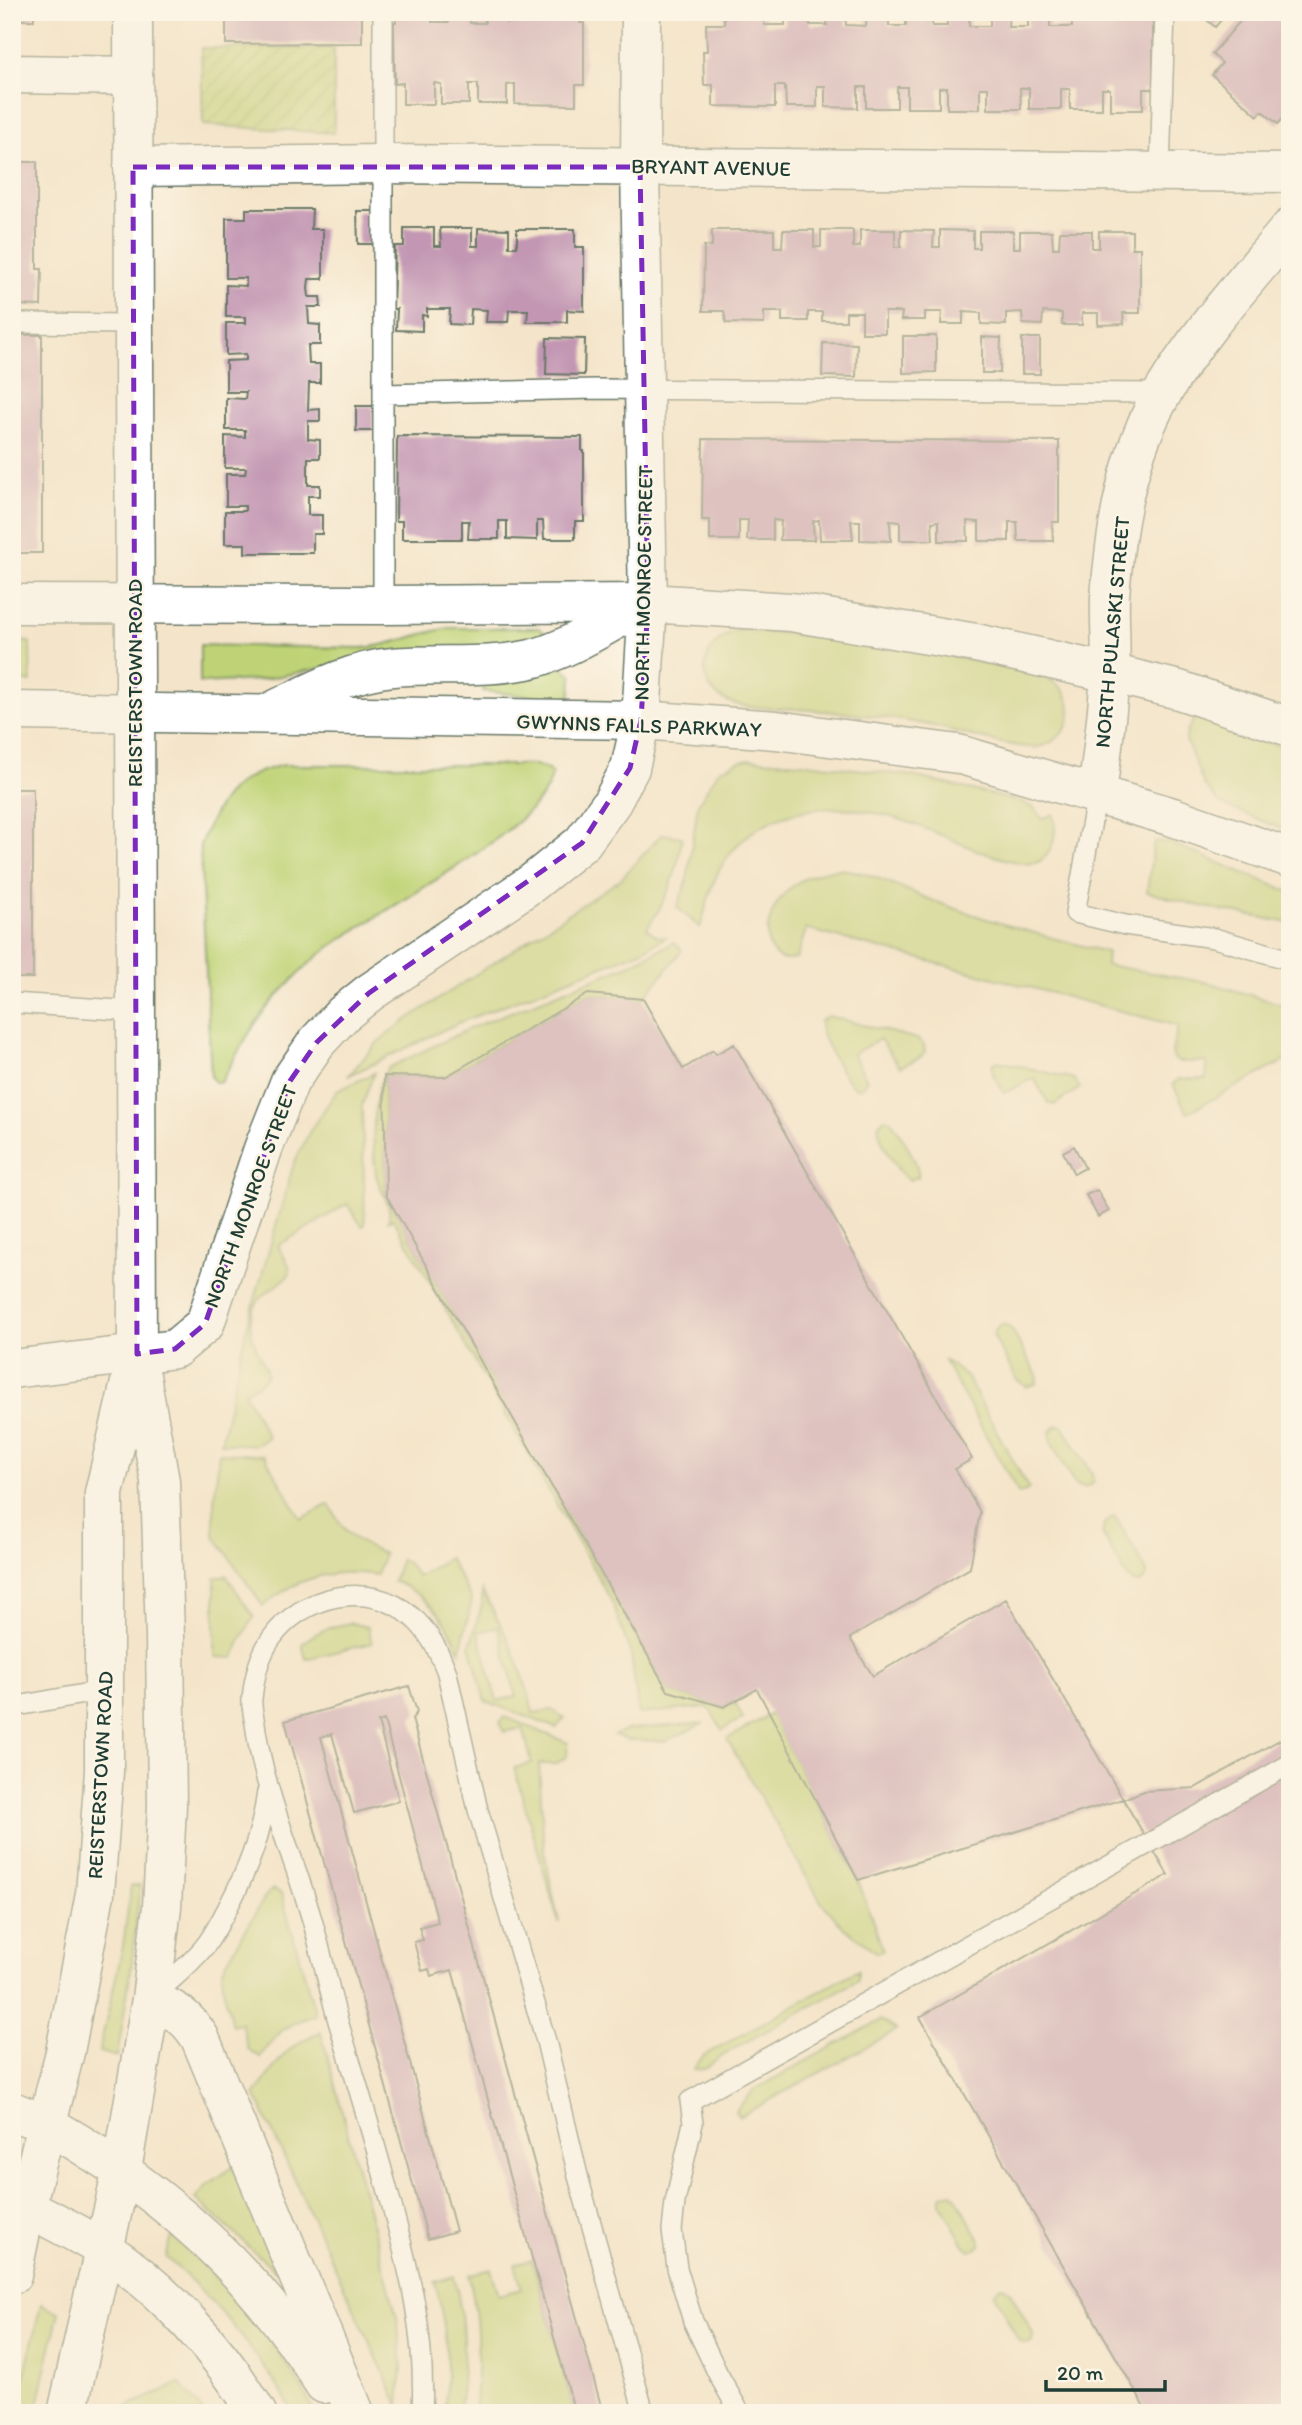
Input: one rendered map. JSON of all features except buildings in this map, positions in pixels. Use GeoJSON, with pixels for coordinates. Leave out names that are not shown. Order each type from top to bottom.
{"type":"FeatureCollection","features":[{"type":"Feature","properties":{"kind":"main road","name":"REISTERSTOWN ROAD"},"geometry":{"type":"LineString","coordinates":[[133,12],[136,1354],[160,1481],[167,1805],[162,1907],[151,1999]]}},
{"type":"Feature","properties":{"kind":"main road","name":"NORTH MONROE STREET"},"geometry":{"type":"LineString","coordinates":[[12,1369],[176,1349],[205,1324],[263,1150],[290,1081],[317,1042],[343,1014],[369,993],[532,883],[582,843],[612,802],[630,768],[641,720],[648,603],[640,167],[641,12]]}},
{"type":"Feature","properties":{"kind":"main road"},"geometry":{"type":"LineString","coordinates":[[12,75],[133,76]]}},
{"type":"Feature","properties":{"kind":"main road","name":"BRYANT AVENUE"},"geometry":{"type":"LineString","coordinates":[[133,167],[384,164],[1290,173]]}},
{"type":"Feature","properties":{"kind":"main road","name":"NORTH PULASKI STREET"},"geometry":{"type":"LineString","coordinates":[[1097,794],[1110,673],[1110,598],[1126,484],[1142,437],[1162,393],[1206,330],[1290,228]]}},
{"type":"Feature","properties":{"kind":"main road"},"geometry":{"type":"LineString","coordinates":[[12,604],[648,603],[791,612],[976,643],[1110,673],[1179,690],[1290,727]]}},
{"type":"Feature","properties":{"kind":"main road"},"geometry":{"type":"LineString","coordinates":[[260,716],[356,674],[391,667],[495,665],[533,659],[648,603]]}},
{"type":"Feature","properties":{"kind":"main road","name":"GWYNNS FALLS PARKWAY"},"geometry":{"type":"LineString","coordinates":[[12,711],[641,720],[776,730],[958,754],[1097,794],[1290,858]]}},
{"type":"Feature","properties":{"kind":"main road","name":"REISTERSTOWN ROAD"},"geometry":{"type":"LineString","coordinates":[[12,2275],[19,2204],[48,2125],[65,2052],[94,1895],[103,1804],[106,1690],[104,1493],[136,1354]]}},
{"type":"Feature","properties":{"kind":"main road"},"geometry":{"type":"LineString","coordinates":[[67,2413],[122,2170],[151,1999],[178,2012],[191,2023],[200,2038],[355,2413]]}},
{"type":"Feature","properties":{"kind":"main road"},"geometry":{"type":"LineString","coordinates":[[12,2111],[48,2125],[122,2170],[173,2211],[241,2273],[303,2349],[341,2413]]}},
{"type":"Feature","properties":{"kind":"main road"},"geometry":{"type":"LineString","coordinates":[[19,2204],[104,2250],[150,2286],[189,2324],[240,2385],[257,2413]]}},
{"type":"Feature","properties":{"kind":"lane"},"geometry":{"type":"LineString","coordinates":[[383,12],[383,605]]}},
{"type":"Feature","properties":{"kind":"lane"},"geometry":{"type":"LineString","coordinates":[[1160,171],[1165,12]]}},
{"type":"Feature","properties":{"kind":"lane"},"geometry":{"type":"LineString","coordinates":[[12,323],[133,324]]}},
{"type":"Feature","properties":{"kind":"lane"},"geometry":{"type":"LineString","coordinates":[[384,394],[596,389],[1162,393]]}},
{"type":"Feature","properties":{"kind":"lane"},"geometry":{"type":"LineString","coordinates":[[1097,794],[1075,913],[1125,925],[1214,938],[1290,960]]}},
{"type":"Feature","properties":{"kind":"lane"},"geometry":{"type":"LineString","coordinates":[[12,1003],[135,1011]]}},
{"type":"Feature","properties":{"kind":"lane"},"geometry":{"type":"LineString","coordinates":[[422,2413],[424,2371],[419,2317],[402,2242],[338,2021],[310,1913],[284,1838],[259,1750],[252,1702],[257,1668],[271,1638],[308,1606],[343,1595],[382,1600],[409,1615],[424,1629],[439,1652],[447,1673],[478,1810],[545,2041],[579,2180],[644,2413]]}},
{"type":"Feature","properties":{"kind":"lane"},"geometry":{"type":"LineString","coordinates":[[12,1707],[106,1690]]}},
{"type":"Feature","properties":{"kind":"lane"},"geometry":{"type":"LineString","coordinates":[[740,2413],[693,2321],[677,2268],[672,2230],[675,2202],[693,2123],[690,2101],[1290,1764]]}},
{"type":"Feature","properties":{"kind":"lane"},"geometry":{"type":"LineString","coordinates":[[151,1999],[208,1943],[244,1877],[263,1823],[268,1782]]}},
{"type":"Feature","properties":{"kind":"highlighted area"},"geometry":{"type":"Polygon","coordinates":[[[133,167],[640,167],[648,603],[641,720],[630,768],[582,843],[369,993],[317,1042],[290,1081],[205,1324],[175,1349],[137,1354],[133,167]]]}},
{"type":"Feature","properties":{"kind":"green space"},"geometry":{"type":"Polygon","coordinates":[[[201,48],[334,48],[334,133],[203,125],[201,48]]]}},
{"type":"Feature","properties":{"kind":"green space"},"geometry":{"type":"Polygon","coordinates":[[[451,628],[539,628],[546,634],[544,641],[332,666],[260,680],[200,683],[200,645],[361,648],[451,628]]]}},
{"type":"Feature","properties":{"kind":"green space"},"geometry":{"type":"Polygon","coordinates":[[[738,630],[907,646],[1041,676],[1057,684],[1065,692],[1070,717],[1065,729],[1056,739],[1038,747],[1028,747],[896,719],[735,704],[716,694],[708,685],[705,674],[709,653],[716,643],[738,630]]]}},
{"type":"Feature","properties":{"kind":"green space"},"geometry":{"type":"Polygon","coordinates":[[[12,641],[30,642],[31,682],[12,682],[12,641]]]}},
{"type":"Feature","properties":{"kind":"green space"},"geometry":{"type":"Polygon","coordinates":[[[562,667],[572,675],[571,694],[565,700],[483,691],[483,682],[562,667]]]}},
{"type":"Feature","properties":{"kind":"green space"},"geometry":{"type":"Polygon","coordinates":[[[1197,715],[1290,750],[1290,832],[1220,804],[1204,785],[1186,740],[1187,731],[1197,715]]]}},
{"type":"Feature","properties":{"kind":"green space"},"geometry":{"type":"Polygon","coordinates":[[[749,759],[913,776],[1022,802],[1035,809],[1042,819],[1053,814],[1054,840],[1051,848],[1040,860],[1023,863],[989,855],[892,817],[846,809],[799,812],[778,818],[739,843],[716,877],[700,928],[677,907],[687,881],[698,804],[719,770],[749,759]]]}},
{"type":"Feature","properties":{"kind":"green space"},"geometry":{"type":"Polygon","coordinates":[[[284,765],[535,765],[552,774],[541,797],[518,822],[447,873],[368,922],[311,962],[268,1006],[221,1082],[215,1082],[211,1077],[200,845],[214,815],[230,792],[252,775],[284,765]]]}},
{"type":"Feature","properties":{"kind":"green space"},"geometry":{"type":"Polygon","coordinates":[[[662,834],[682,837],[671,885],[647,928],[656,936],[666,937],[641,951],[458,1023],[348,1076],[379,1041],[408,1019],[621,879],[662,834]]]}},
{"type":"Feature","properties":{"kind":"green space"},"geometry":{"type":"Polygon","coordinates":[[[1158,841],[1173,844],[1290,892],[1290,923],[1204,907],[1147,892],[1153,846],[1158,841]]]}},
{"type":"Feature","properties":{"kind":"green space"},"geometry":{"type":"Polygon","coordinates":[[[841,869],[878,878],[1000,923],[1107,952],[1106,965],[1210,983],[1290,1007],[1290,1058],[1187,1113],[1173,1084],[1179,1079],[1206,1079],[1207,1062],[1179,1062],[1174,1059],[1172,1052],[1178,1026],[806,929],[797,958],[782,959],[773,952],[768,939],[769,922],[777,904],[791,888],[812,875],[841,869]]]}},
{"type":"Feature","properties":{"kind":"green space"},"geometry":{"type":"Polygon","coordinates":[[[674,942],[682,950],[643,999],[588,994],[445,1077],[384,1076],[386,1195],[668,1691],[724,1707],[735,1702],[743,1718],[722,1730],[708,1707],[639,1714],[631,1655],[612,1602],[410,1247],[393,1219],[388,1221],[388,1204],[376,1175],[374,1150],[378,1090],[382,1078],[388,1068],[473,1027],[629,965],[674,942]]]}},
{"type":"Feature","properties":{"kind":"green space"},"geometry":{"type":"Polygon","coordinates":[[[828,1016],[917,1039],[924,1045],[925,1052],[921,1057],[900,1067],[880,1039],[853,1054],[867,1080],[863,1087],[856,1088],[839,1067],[823,1036],[820,1021],[828,1016]]]}},
{"type":"Feature","properties":{"kind":"green space"},"geometry":{"type":"Polygon","coordinates":[[[999,1061],[1074,1079],[1080,1088],[1054,1105],[1048,1103],[1034,1078],[1004,1093],[993,1074],[992,1064],[999,1061]]]}},
{"type":"Feature","properties":{"kind":"green space"},"geometry":{"type":"Polygon","coordinates":[[[374,1073],[362,1105],[365,1225],[362,1226],[347,1204],[278,1246],[289,1265],[290,1273],[256,1304],[251,1322],[254,1342],[265,1367],[266,1377],[244,1392],[268,1437],[256,1445],[221,1443],[245,1334],[294,1163],[311,1129],[337,1091],[374,1073]]]}},
{"type":"Feature","properties":{"kind":"green space"},"geometry":{"type":"Polygon","coordinates":[[[889,1119],[903,1138],[913,1156],[918,1177],[909,1180],[888,1154],[879,1129],[879,1123],[889,1119]]]}},
{"type":"Feature","properties":{"kind":"green space"},"geometry":{"type":"Polygon","coordinates":[[[999,1325],[1006,1325],[1012,1330],[1038,1377],[1036,1384],[1027,1387],[1017,1380],[993,1335],[999,1325]]]}},
{"type":"Feature","properties":{"kind":"green space"},"geometry":{"type":"Polygon","coordinates":[[[943,1359],[966,1376],[1029,1489],[1019,1494],[943,1359]]]}},
{"type":"Feature","properties":{"kind":"green space"},"geometry":{"type":"Polygon","coordinates":[[[1057,1425],[1063,1426],[1092,1473],[1093,1482],[1088,1486],[1082,1487],[1074,1483],[1050,1440],[1050,1432],[1057,1425]]]}},
{"type":"Feature","properties":{"kind":"green space"},"geometry":{"type":"Polygon","coordinates":[[[219,1453],[264,1455],[301,1519],[329,1504],[351,1535],[384,1554],[377,1575],[345,1573],[316,1577],[289,1588],[263,1606],[214,1535],[219,1453]]]}},
{"type":"Feature","properties":{"kind":"green space"},"geometry":{"type":"Polygon","coordinates":[[[1113,1517],[1147,1572],[1146,1578],[1140,1583],[1132,1582],[1127,1577],[1102,1534],[1104,1524],[1113,1517]]]}},
{"type":"Feature","properties":{"kind":"green space"},"geometry":{"type":"Polygon","coordinates":[[[449,1558],[472,1600],[460,1652],[449,1629],[434,1609],[416,1593],[393,1581],[401,1559],[408,1563],[417,1577],[449,1558]]]}},
{"type":"Feature","properties":{"kind":"green space"},"geometry":{"type":"Polygon","coordinates":[[[226,1575],[254,1617],[234,1658],[215,1657],[215,1578],[226,1575]]]}},
{"type":"Feature","properties":{"kind":"green space"},"geometry":{"type":"Polygon","coordinates":[[[482,1591],[513,1650],[533,1713],[552,1710],[565,1718],[556,1728],[485,1701],[470,1645],[482,1605],[482,1591]],[[498,1627],[478,1632],[497,1701],[516,1696],[498,1627]]]}},
{"type":"Feature","properties":{"kind":"green space"},"geometry":{"type":"Polygon","coordinates":[[[350,1623],[368,1627],[372,1643],[306,1659],[302,1644],[308,1639],[324,1630],[350,1623]]]}},
{"type":"Feature","properties":{"kind":"green space"},"geometry":{"type":"Polygon","coordinates":[[[771,1714],[858,1880],[883,1950],[877,1953],[843,1927],[821,1902],[727,1739],[771,1714]]]}},
{"type":"Feature","properties":{"kind":"green space"},"geometry":{"type":"Polygon","coordinates":[[[505,1717],[568,1743],[567,1756],[556,1764],[539,1764],[544,1851],[559,1923],[514,1768],[532,1763],[523,1728],[504,1732],[500,1722],[505,1717]]]}},
{"type":"Feature","properties":{"kind":"green space"},"geometry":{"type":"Polygon","coordinates":[[[704,1723],[666,1741],[627,1740],[614,1735],[629,1729],[704,1723]]]}},
{"type":"Feature","properties":{"kind":"green space"},"geometry":{"type":"Polygon","coordinates":[[[131,1886],[140,1886],[131,1970],[117,2057],[99,2052],[123,1946],[131,1886]]]}},
{"type":"Feature","properties":{"kind":"green space"},"geometry":{"type":"Polygon","coordinates":[[[273,1889],[281,1893],[316,2015],[297,2021],[284,2030],[260,2057],[248,2049],[241,2023],[232,2025],[222,1983],[222,1970],[267,1894],[273,1889]]]}},
{"type":"Feature","properties":{"kind":"green space"},"geometry":{"type":"Polygon","coordinates":[[[858,1970],[858,1980],[730,2051],[704,2069],[693,2070],[703,2056],[858,1970]]]}},
{"type":"Feature","properties":{"kind":"green space"},"geometry":{"type":"Polygon","coordinates":[[[881,2020],[897,2030],[739,2117],[735,2111],[755,2089],[881,2020]]]}},
{"type":"Feature","properties":{"kind":"green space"},"geometry":{"type":"Polygon","coordinates":[[[321,2032],[397,2317],[402,2367],[399,2406],[255,2094],[290,2049],[321,2032]]]}},
{"type":"Feature","properties":{"kind":"green space"},"geometry":{"type":"Polygon","coordinates":[[[233,2167],[278,2273],[196,2199],[207,2185],[233,2167]]]}},
{"type":"Feature","properties":{"kind":"green space"},"geometry":{"type":"Polygon","coordinates":[[[951,2192],[980,2240],[976,2249],[970,2250],[964,2245],[941,2204],[941,2196],[951,2192]]]}},
{"type":"Feature","properties":{"kind":"green space"},"geometry":{"type":"Polygon","coordinates":[[[172,2236],[214,2276],[252,2318],[286,2364],[316,2413],[294,2413],[267,2370],[236,2330],[203,2292],[166,2257],[172,2236]]]}},
{"type":"Feature","properties":{"kind":"green space"},"geometry":{"type":"Polygon","coordinates":[[[532,2260],[575,2413],[474,2413],[478,2344],[469,2275],[491,2269],[499,2295],[522,2289],[515,2264],[532,2260]]]}},
{"type":"Feature","properties":{"kind":"green space"},"geometry":{"type":"Polygon","coordinates":[[[454,2276],[462,2328],[462,2377],[459,2413],[444,2413],[446,2347],[435,2282],[454,2276]]]}},
{"type":"Feature","properties":{"kind":"green space"},"geometry":{"type":"Polygon","coordinates":[[[1000,2286],[1010,2292],[1033,2333],[1032,2342],[1025,2344],[1019,2341],[994,2294],[1000,2286]]]}},
{"type":"Feature","properties":{"kind":"green space"},"geometry":{"type":"Polygon","coordinates":[[[41,2304],[59,2312],[36,2413],[16,2413],[41,2304]]]}},
{"type":"Feature","properties":{"kind":"green space"},"geometry":{"type":"Polygon","coordinates":[[[180,2383],[204,2413],[118,2413],[118,2411],[180,2383]]]}}]}
